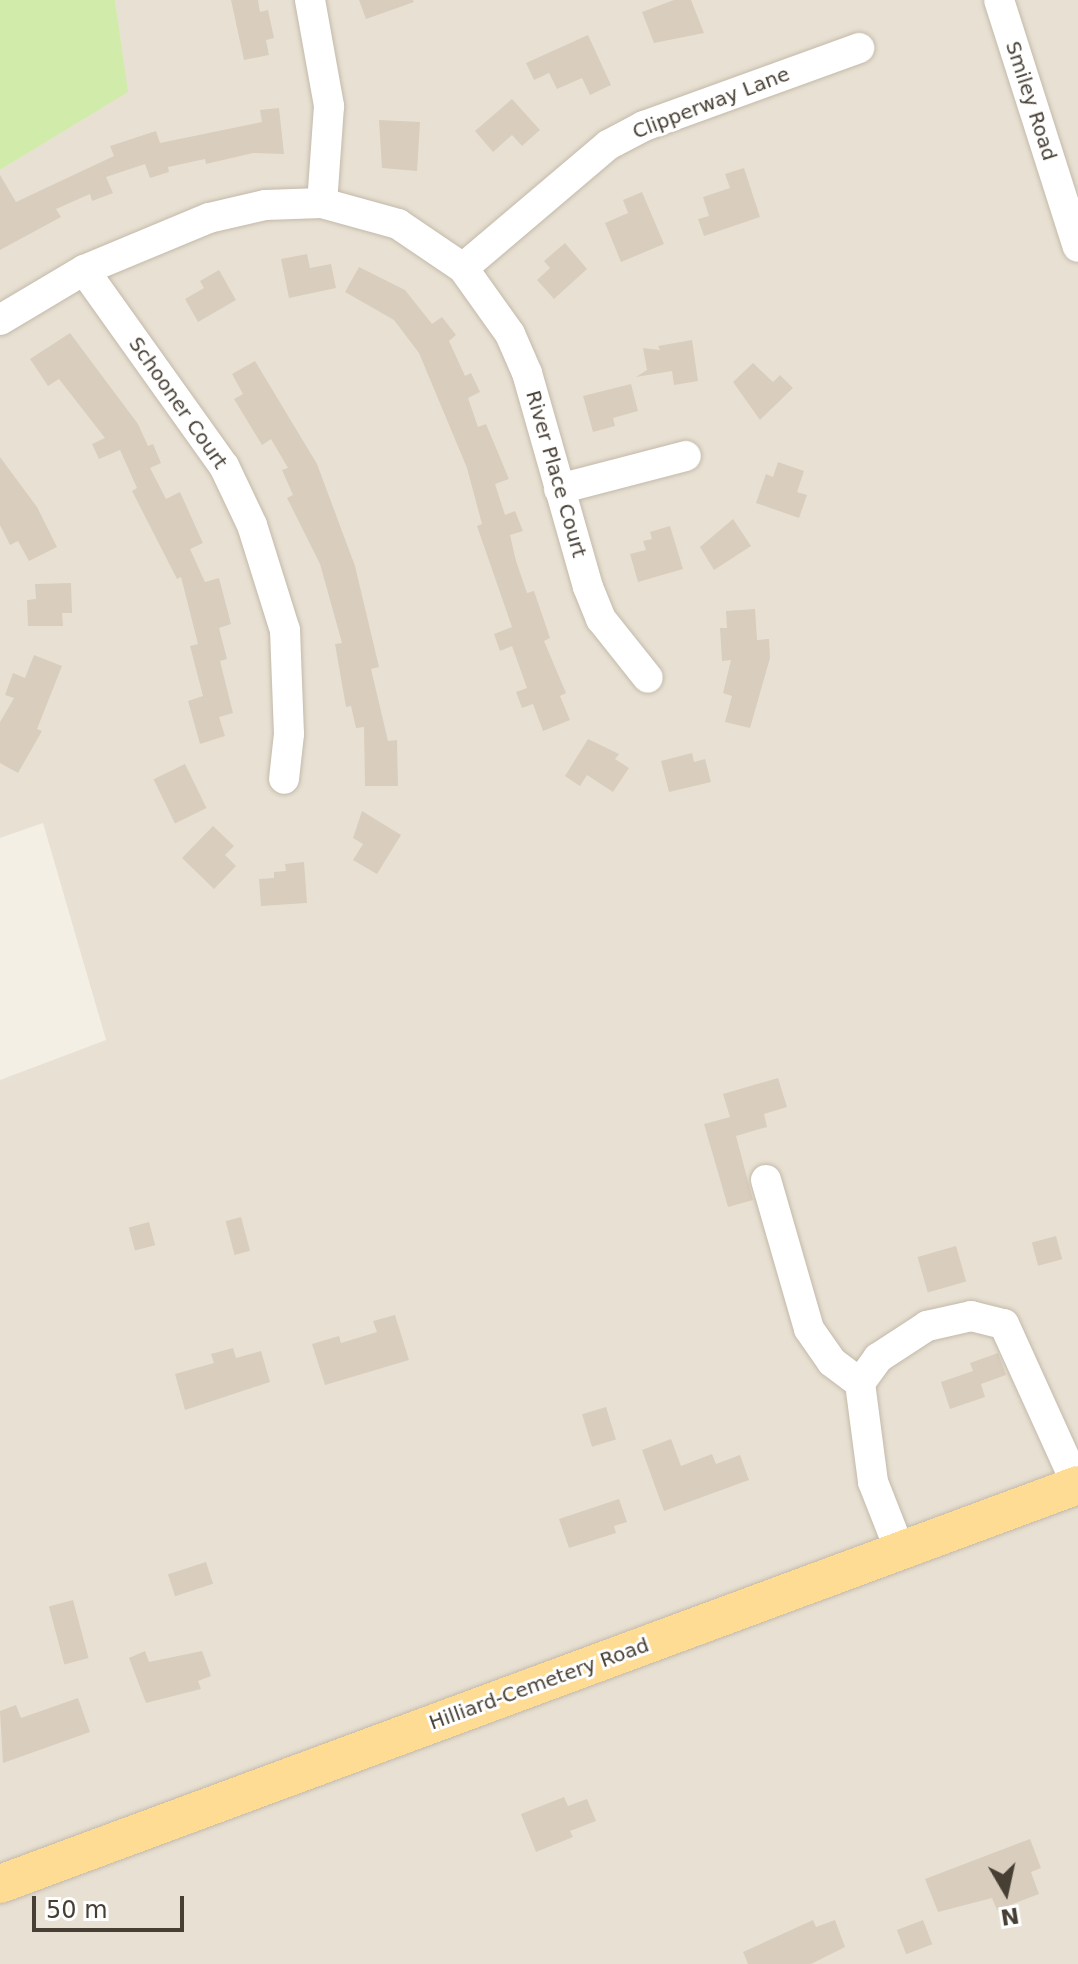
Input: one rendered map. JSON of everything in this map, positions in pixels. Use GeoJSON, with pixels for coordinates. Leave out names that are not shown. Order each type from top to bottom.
{"type":"FeatureCollection","features":[{"type":"Feature","properties":{"kind":"main road","name":"Hilliard-Cemetery Road"},"geometry":{"type":"LineString","coordinates":[[0,1884],[1078,1485]]}},
{"type":"Feature","properties":{"kind":"street"},"geometry":{"type":"LineString","coordinates":[[310,0],[329,106],[322,203]]}},
{"type":"Feature","properties":{"kind":"street","name":"Smiley Road"},"geometry":{"type":"LineString","coordinates":[[999,0],[1078,247]]}},
{"type":"Feature","properties":{"kind":"street","name":"Clipperway Lane"},"geometry":{"type":"LineString","coordinates":[[463,268],[608,145],[715,99],[859,48]]}},
{"type":"Feature","properties":{"kind":"street"},"geometry":{"type":"LineString","coordinates":[[0,320],[84,270],[209,218],[265,205],[322,203],[398,224],[463,268]]}},
{"type":"Feature","properties":{"kind":"street","name":"River Place Court"},"geometry":{"type":"LineString","coordinates":[[463,268],[510,334],[527,373],[559,489],[601,619],[648,678]]}},
{"type":"Feature","properties":{"kind":"street","name":"Schooner Court"},"geometry":{"type":"LineString","coordinates":[[84,270],[224,466],[252,525],[285,630],[289,734],[284,779]]}},
{"type":"Feature","properties":{"kind":"street"},"geometry":{"type":"LineString","coordinates":[[559,489],[686,456]]}},
{"type":"Feature","properties":{"kind":"street"},"geometry":{"type":"LineString","coordinates":[[766,1180],[809,1329],[832,1362],[860,1383]]}},
{"type":"Feature","properties":{"kind":"street"},"geometry":{"type":"LineString","coordinates":[[900,1551],[873,1482],[860,1383],[878,1358],[927,1326],[971,1316],[1004,1324],[1078,1485]]}},
{"type":"Feature","properties":{"kind":"shaded area"},"geometry":{"type":"Polygon","coordinates":[[[115,0],[1078,0],[1078,1964],[0,1964],[0,1080],[106,1040],[43,823],[0,838],[0,170],[127,92],[115,0]]]}},
{"type":"Feature","properties":{"kind":"green space"},"geometry":{"type":"Polygon","coordinates":[[[0,0],[115,0],[128,92],[0,170],[0,0]]]}},
{"type":"Feature","properties":{"kind":"building"},"geometry":{"type":"Polygon","coordinates":[[[231,0],[258,0],[260,12],[268,10],[274,38],[266,40],[269,55],[244,60],[231,0]]]}},
{"type":"Feature","properties":{"kind":"building"},"geometry":{"type":"Polygon","coordinates":[[[359,0],[413,0],[414,2],[366,19],[359,0]]]}},
{"type":"Feature","properties":{"kind":"building"},"geometry":{"type":"Polygon","coordinates":[[[674,0],[691,0],[704,33],[654,43],[642,12],[674,0]]]}},
{"type":"Feature","properties":{"kind":"building"},"geometry":{"type":"Polygon","coordinates":[[[588,35],[611,85],[590,95],[582,78],[557,89],[549,73],[534,80],[526,63],[588,35]]]}},
{"type":"Feature","properties":{"kind":"building"},"geometry":{"type":"Polygon","coordinates":[[[512,99],[540,130],[522,146],[512,135],[493,152],[475,131],[512,99]]]}},
{"type":"Feature","properties":{"kind":"building"},"geometry":{"type":"Polygon","coordinates":[[[279,108],[284,154],[253,153],[206,164],[205,159],[168,167],[169,172],[150,178],[145,164],[106,177],[113,193],[92,201],[90,194],[56,209],[61,217],[0,250],[0,175],[16,202],[114,156],[110,146],[156,131],[160,143],[262,122],[260,110],[279,108]]]}},
{"type":"Feature","properties":{"kind":"building"},"geometry":{"type":"Polygon","coordinates":[[[379,120],[420,122],[417,171],[382,168],[379,120]]]}},
{"type":"Feature","properties":{"kind":"building"},"geometry":{"type":"Polygon","coordinates":[[[744,168],[760,217],[704,236],[698,219],[709,216],[703,197],[730,188],[725,174],[744,168]]]}},
{"type":"Feature","properties":{"kind":"building"},"geometry":{"type":"Polygon","coordinates":[[[642,192],[664,244],[621,262],[605,223],[628,213],[623,200],[642,192]]]}},
{"type":"Feature","properties":{"kind":"building"},"geometry":{"type":"Polygon","coordinates":[[[565,243],[587,269],[554,299],[537,280],[550,268],[544,261],[565,243]]]}},
{"type":"Feature","properties":{"kind":"building"},"geometry":{"type":"Polygon","coordinates":[[[307,254],[310,268],[331,264],[336,288],[289,298],[281,259],[307,254]]]}},
{"type":"Feature","properties":{"kind":"building"},"geometry":{"type":"Polygon","coordinates":[[[359,267],[405,290],[432,324],[442,317],[456,335],[449,341],[465,376],[471,373],[480,392],[468,398],[478,427],[486,424],[509,479],[495,484],[505,515],[515,511],[523,531],[510,535],[516,561],[527,593],[534,591],[550,638],[544,641],[566,693],[560,696],[570,720],[543,731],[533,704],[522,708],[516,692],[527,688],[512,646],[500,651],[494,634],[512,627],[477,526],[482,524],[467,468],[419,353],[394,320],[345,292],[359,267]]]}},
{"type":"Feature","properties":{"kind":"building"},"geometry":{"type":"Polygon","coordinates":[[[219,270],[236,300],[198,322],[185,299],[204,288],[200,281],[219,270]]]}},
{"type":"Feature","properties":{"kind":"building"},"geometry":{"type":"Polygon","coordinates":[[[70,333],[138,424],[148,446],[153,444],[161,463],[150,468],[166,499],[180,492],[203,543],[190,549],[205,582],[219,578],[231,624],[219,628],[227,659],[220,661],[233,713],[219,717],[225,736],[200,744],[188,701],[203,696],[190,646],[198,644],[181,577],[177,579],[132,491],[137,488],[120,450],[99,459],[92,444],[105,438],[59,379],[48,386],[30,359],[70,333]]]}},
{"type":"Feature","properties":{"kind":"building"},"geometry":{"type":"Polygon","coordinates":[[[692,340],[698,381],[674,385],[672,371],[636,377],[647,370],[643,348],[660,350],[658,346],[692,340]]]}},
{"type":"Feature","properties":{"kind":"building"},"geometry":{"type":"Polygon","coordinates":[[[255,361],[317,464],[355,566],[379,667],[371,669],[388,741],[397,740],[398,786],[365,786],[364,727],[356,728],[351,706],[346,707],[335,644],[342,643],[320,564],[287,498],[293,495],[282,470],[288,468],[271,439],[262,445],[234,399],[243,394],[232,374],[255,361]]]}},
{"type":"Feature","properties":{"kind":"building"},"geometry":{"type":"Polygon","coordinates":[[[753,363],[773,382],[780,375],[793,388],[760,420],[733,382],[753,363]]]}},
{"type":"Feature","properties":{"kind":"building"},"geometry":{"type":"Polygon","coordinates":[[[631,384],[638,411],[613,418],[615,426],[593,432],[583,396],[631,384]]]}},
{"type":"Feature","properties":{"kind":"building"},"geometry":{"type":"Polygon","coordinates":[[[0,457],[37,507],[57,547],[29,561],[18,541],[10,545],[0,525],[0,457]]]}},
{"type":"Feature","properties":{"kind":"building"},"geometry":{"type":"Polygon","coordinates":[[[778,462],[804,471],[797,492],[807,495],[799,518],[756,503],[766,474],[773,477],[778,462]]]}},
{"type":"Feature","properties":{"kind":"building"},"geometry":{"type":"Polygon","coordinates":[[[733,519],[751,546],[714,570],[700,547],[733,519]]]}},
{"type":"Feature","properties":{"kind":"building"},"geometry":{"type":"Polygon","coordinates":[[[670,526],[683,569],[638,582],[630,554],[646,550],[643,541],[652,539],[650,532],[670,526]]]}},
{"type":"Feature","properties":{"kind":"building"},"geometry":{"type":"Polygon","coordinates":[[[71,583],[72,613],[62,613],[63,626],[28,626],[27,600],[36,599],[35,584],[71,583]]]}},
{"type":"Feature","properties":{"kind":"building"},"geometry":{"type":"Polygon","coordinates":[[[755,609],[757,640],[769,639],[770,658],[750,728],[725,722],[732,696],[723,693],[731,660],[722,661],[720,628],[727,628],[726,611],[755,609]]]}},
{"type":"Feature","properties":{"kind":"building"},"geometry":{"type":"Polygon","coordinates":[[[34,655],[62,666],[37,729],[42,731],[18,773],[0,763],[0,722],[14,698],[5,695],[13,673],[25,678],[34,655]]]}},
{"type":"Feature","properties":{"kind":"building"},"geometry":{"type":"Polygon","coordinates":[[[588,739],[619,754],[615,759],[629,768],[613,792],[587,775],[580,786],[565,776],[588,739]]]}},
{"type":"Feature","properties":{"kind":"building"},"geometry":{"type":"Polygon","coordinates":[[[692,753],[694,762],[705,759],[711,782],[669,792],[661,761],[692,753]]]}},
{"type":"Feature","properties":{"kind":"building"},"geometry":{"type":"Polygon","coordinates":[[[185,764],[206,808],[175,823],[154,779],[185,764]]]}},
{"type":"Feature","properties":{"kind":"building"},"geometry":{"type":"Polygon","coordinates":[[[362,811],[401,835],[377,874],[353,860],[363,844],[353,838],[362,811]]]}},
{"type":"Feature","properties":{"kind":"building"},"geometry":{"type":"Polygon","coordinates":[[[213,826],[234,846],[225,855],[236,866],[214,889],[182,858],[213,826]]]}},
{"type":"Feature","properties":{"kind":"building"},"geometry":{"type":"Polygon","coordinates":[[[304,862],[307,903],[261,906],[259,879],[274,878],[274,872],[286,871],[285,864],[304,862]]]}},
{"type":"Feature","properties":{"kind":"building"},"geometry":{"type":"Polygon","coordinates":[[[778,1078],[787,1107],[764,1114],[767,1127],[736,1136],[753,1200],[728,1207],[704,1124],[730,1117],[723,1094],[778,1078]]]}},
{"type":"Feature","properties":{"kind":"building"},"geometry":{"type":"Polygon","coordinates":[[[241,1217],[250,1251],[235,1255],[226,1221],[241,1217]]]}},
{"type":"Feature","properties":{"kind":"building"},"geometry":{"type":"Polygon","coordinates":[[[149,1222],[155,1245],[135,1251],[129,1227],[149,1222]]]}},
{"type":"Feature","properties":{"kind":"building"},"geometry":{"type":"Polygon","coordinates":[[[1056,1236],[1062,1259],[1038,1266],[1032,1242],[1056,1236]]]}},
{"type":"Feature","properties":{"kind":"building"},"geometry":{"type":"Polygon","coordinates":[[[956,1246],[966,1282],[928,1293],[918,1257],[956,1246]]]}},
{"type":"Feature","properties":{"kind":"building"},"geometry":{"type":"Polygon","coordinates":[[[395,1315],[409,1360],[325,1385],[312,1344],[339,1336],[341,1343],[377,1332],[373,1321],[395,1315]]]}},
{"type":"Feature","properties":{"kind":"building"},"geometry":{"type":"Polygon","coordinates":[[[233,1348],[236,1358],[261,1351],[270,1382],[185,1410],[175,1374],[214,1363],[211,1354],[233,1348]]]}},
{"type":"Feature","properties":{"kind":"building"},"geometry":{"type":"Polygon","coordinates":[[[998,1353],[1006,1375],[981,1384],[985,1397],[950,1409],[941,1382],[973,1371],[970,1363],[998,1353]]]}},
{"type":"Feature","properties":{"kind":"building"},"geometry":{"type":"Polygon","coordinates":[[[606,1407],[616,1440],[592,1447],[582,1414],[606,1407]]]}},
{"type":"Feature","properties":{"kind":"building"},"geometry":{"type":"Polygon","coordinates":[[[671,1439],[681,1466],[712,1454],[716,1464],[740,1455],[749,1480],[664,1511],[642,1450],[671,1439]]]}},
{"type":"Feature","properties":{"kind":"building"},"geometry":{"type":"Polygon","coordinates":[[[619,1499],[627,1522],[614,1526],[616,1533],[569,1548],[559,1519],[619,1499]]]}},
{"type":"Feature","properties":{"kind":"building"},"geometry":{"type":"Polygon","coordinates":[[[206,1562],[213,1584],[175,1596],[168,1574],[206,1562]]]}},
{"type":"Feature","properties":{"kind":"building"},"geometry":{"type":"Polygon","coordinates":[[[73,1600],[89,1658],[64,1664],[49,1606],[73,1600]]]}},
{"type":"Feature","properties":{"kind":"building"},"geometry":{"type":"Polygon","coordinates":[[[145,1651],[149,1662],[202,1651],[211,1676],[198,1681],[201,1689],[146,1703],[129,1658],[145,1651]]]}},
{"type":"Feature","properties":{"kind":"building"},"geometry":{"type":"Polygon","coordinates":[[[78,1698],[90,1732],[3,1763],[0,1711],[16,1705],[21,1718],[78,1698]]]}},
{"type":"Feature","properties":{"kind":"building"},"geometry":{"type":"Polygon","coordinates":[[[564,1797],[568,1806],[587,1799],[596,1821],[570,1831],[573,1837],[536,1852],[521,1814],[564,1797]]]}},
{"type":"Feature","properties":{"kind":"building"},"geometry":{"type":"Polygon","coordinates":[[[1030,1839],[1041,1868],[1031,1872],[1039,1894],[997,1910],[992,1898],[938,1912],[925,1879],[1030,1839]]]}},
{"type":"Feature","properties":{"kind":"building"},"geometry":{"type":"Polygon","coordinates":[[[813,1920],[816,1927],[835,1920],[845,1947],[811,1964],[748,1964],[743,1952],[813,1920]]]}},
{"type":"Feature","properties":{"kind":"building"},"geometry":{"type":"Polygon","coordinates":[[[923,1920],[932,1944],[906,1954],[897,1930],[923,1920]]]}}]}
